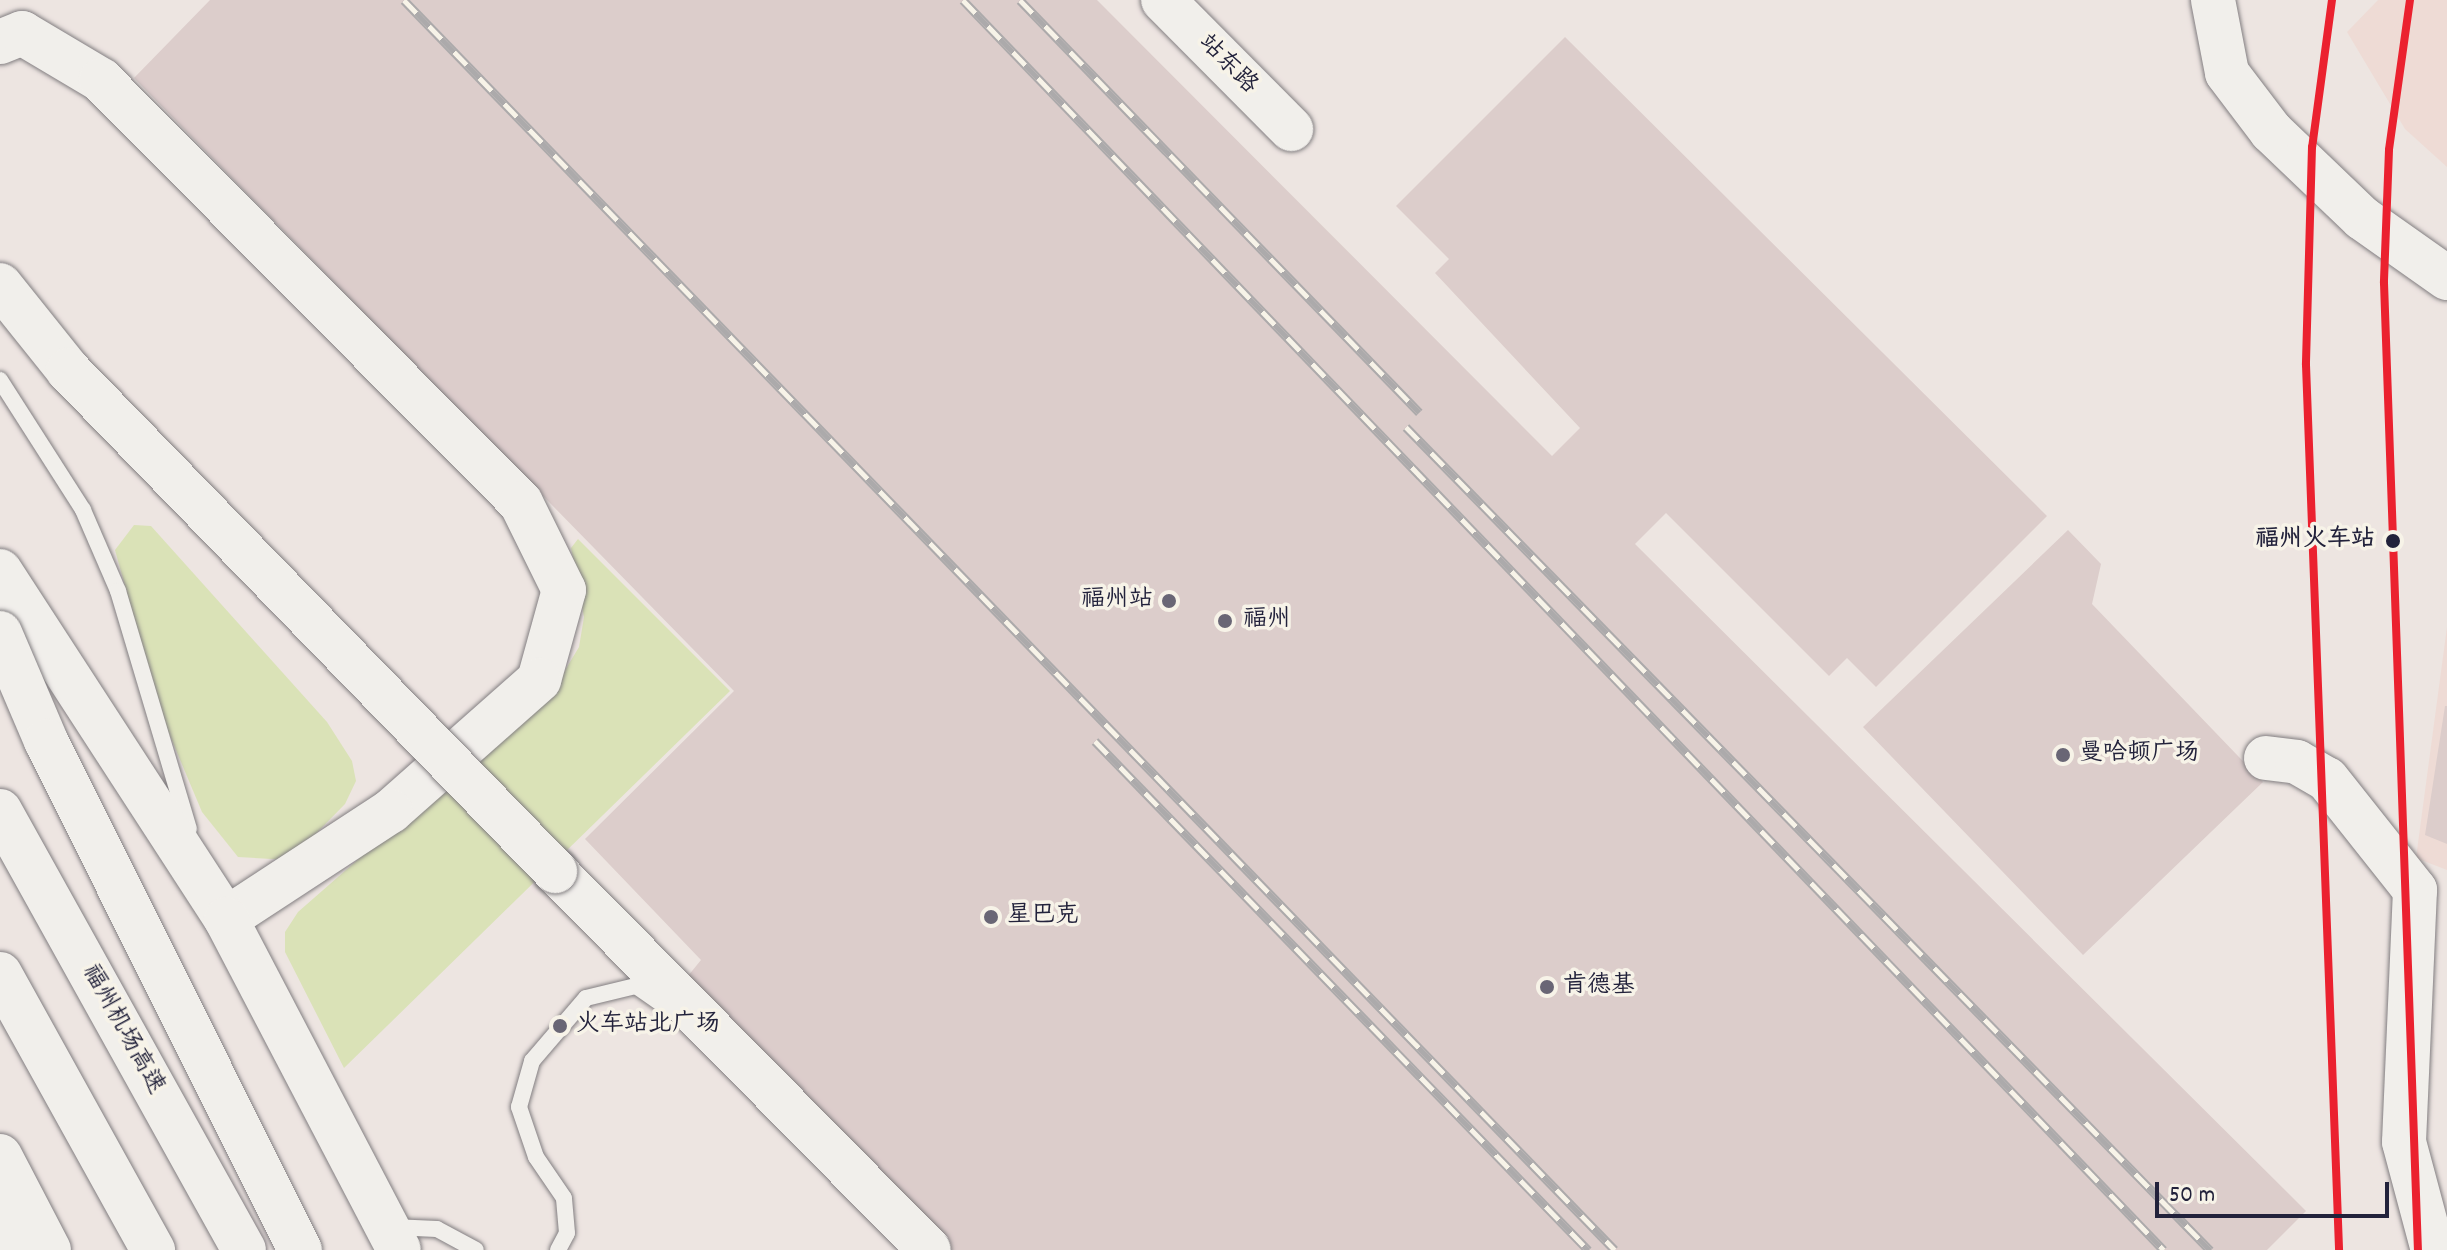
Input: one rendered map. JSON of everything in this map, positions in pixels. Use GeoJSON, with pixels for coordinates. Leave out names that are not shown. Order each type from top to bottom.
{"type":"FeatureCollection","features":[{"type":"Feature","properties":{"kind":"main road","name":"站东路"},"geometry":{"type":"LineString","coordinates":[[1163,0],[1291,129]]}},
{"type":"Feature","properties":{"kind":"main road"},"geometry":{"type":"LineString","coordinates":[[2213,0],[2227,73],[2271,131],[2379,232],[2447,278]]}},
{"type":"Feature","properties":{"kind":"main road"},"geometry":{"type":"LineString","coordinates":[[0,42],[22,33],[101,80],[521,503],[564,590],[539,680],[391,811],[226,919]]}},
{"type":"Feature","properties":{"kind":"main road"},"geometry":{"type":"LineString","coordinates":[[0,285],[148,455],[929,1250]]}},
{"type":"Feature","properties":{"kind":"main road"},"geometry":{"type":"LineString","coordinates":[[0,571],[226,919],[393,1239]]}},
{"type":"Feature","properties":{"kind":"main road"},"geometry":{"type":"LineString","coordinates":[[0,633],[46,741],[300,1250]]}},
{"type":"Feature","properties":{"kind":"main road"},"geometry":{"type":"LineString","coordinates":[[0,649],[226,919]]}},
{"type":"Feature","properties":{"kind":"main road"},"geometry":{"type":"LineString","coordinates":[[2266,758],[2297,762],[2327,779],[2409,877],[2419,907],[2404,1142],[2433,1250]]}},
{"type":"Feature","properties":{"kind":"main road","name":"福州机场高速"},"geometry":{"type":"LineString","coordinates":[[0,811],[244,1250]]}},
{"type":"Feature","properties":{"kind":"main road"},"geometry":{"type":"LineString","coordinates":[[2380,843],[2447,905]]}},
{"type":"Feature","properties":{"kind":"main road"},"geometry":{"type":"LineString","coordinates":[[0,974],[153,1250]]}},
{"type":"Feature","properties":{"kind":"main road"},"geometry":{"type":"LineString","coordinates":[[68,1093],[137,1250]]}},
{"type":"Feature","properties":{"kind":"main road"},"geometry":{"type":"LineString","coordinates":[[0,1156],[49,1250]]}},
{"type":"Feature","properties":{"kind":"main road"},"geometry":{"type":"LineString","coordinates":[[0,1222],[14,1250]]}},
{"type":"Feature","properties":{"kind":"lane"},"geometry":{"type":"LineString","coordinates":[[0,380],[83,510],[118,591],[170,783],[226,919]]}},
{"type":"Feature","properties":{"kind":"lane"},"geometry":{"type":"LineString","coordinates":[[558,1250],[567,1233],[564,1198],[536,1157],[519,1107],[532,1061],[586,998],[636,986],[685,1019],[904,1250]]}},
{"type":"Feature","properties":{"kind":"lane"},"geometry":{"type":"LineString","coordinates":[[393,1239],[437,1229],[476,1250]]}},
{"type":"Feature","properties":{"kind":"shaded area"},"geometry":{"type":"Polygon","coordinates":[[[2378,0],[2447,0],[2447,167],[2405,129],[2347,32],[2378,0]]]}},
{"type":"Feature","properties":{"kind":"shaded area"},"geometry":{"type":"Polygon","coordinates":[[[2447,627],[2447,870],[2416,858],[2447,627]]]}},
{"type":"Feature","properties":{"kind":"green space"},"geometry":{"type":"Polygon","coordinates":[[[134,525],[151,526],[327,722],[352,761],[356,781],[345,804],[290,860],[238,857],[202,812],[160,712],[115,550],[134,525]]]}},
{"type":"Feature","properties":{"kind":"green space"},"geometry":{"type":"Polygon","coordinates":[[[578,539],[730,691],[344,1068],[285,952],[285,932],[298,912],[555,687],[579,647],[584,617],[571,548],[578,539]]]}},
{"type":"Feature","properties":{"kind":"building","name":"福州站"},"geometry":{"type":"Polygon","coordinates":[[[210,0],[1097,0],[1552,456],[1580,428],[1435,273],[1449,259],[1396,206],[1565,37],[2047,516],[1876,687],[1847,658],[1829,676],[1666,513],[1635,544],[2306,1211],[2267,1250],[928,1250],[679,987],[701,960],[585,839],[734,691],[134,78],[210,0]]]}},
{"type":"Feature","properties":{"kind":"building","name":"曼哈顿广场"},"geometry":{"type":"Polygon","coordinates":[[[2068,530],[2101,564],[2092,604],[2263,782],[2083,955],[1863,727],[2068,530]]]}},
{"type":"Feature","properties":{"kind":"building"},"geometry":{"type":"Polygon","coordinates":[[[2447,706],[2447,844],[2425,835],[2447,706]]]}},
{"type":"Feature","properties":{"kind":"railway"},"geometry":{"type":"LineString","coordinates":[[404,0],[1615,1250]]}},
{"type":"Feature","properties":{"kind":"railway"},"geometry":{"type":"LineString","coordinates":[[963,0],[2164,1250]]}},
{"type":"Feature","properties":{"kind":"railway"},"geometry":{"type":"LineString","coordinates":[[1020,0],[1419,412]]}},
{"type":"Feature","properties":{"kind":"railway"},"geometry":{"type":"LineString","coordinates":[[1406,427],[2210,1250]]}},
{"type":"Feature","properties":{"kind":"railway"},"geometry":{"type":"LineString","coordinates":[[1095,741],[1588,1250]]}},
{"type":"Feature","properties":{"kind":"transit line"},"geometry":{"type":"LineString","coordinates":[[2332,0],[2312,147],[2306,365],[2339,1250]]}},
{"type":"Feature","properties":{"kind":"transit line"},"geometry":{"type":"LineString","coordinates":[[2410,0],[2389,150],[2384,283],[2418,1250]]}},
{"type":"Feature","properties":{"kind":"place","name":"福州火车站"},"geometry":{"type":"Point","coordinates":[2393,541]}},
{"type":"Feature","properties":{"kind":"place","name":"福州站"},"geometry":{"type":"Point","coordinates":[1169,601]}},
{"type":"Feature","properties":{"kind":"place","name":"福州"},"geometry":{"type":"Point","coordinates":[1225,621]}},
{"type":"Feature","properties":{"kind":"place","name":"曼哈顿广场"},"geometry":{"type":"Point","coordinates":[2063,755]}},
{"type":"Feature","properties":{"kind":"place","name":"星巴克"},"geometry":{"type":"Point","coordinates":[991,917]}},
{"type":"Feature","properties":{"kind":"place","name":"肯德基"},"geometry":{"type":"Point","coordinates":[1547,987]}},
{"type":"Feature","properties":{"kind":"place","name":"火车站北广场"},"geometry":{"type":"Point","coordinates":[560,1026]}}]}
